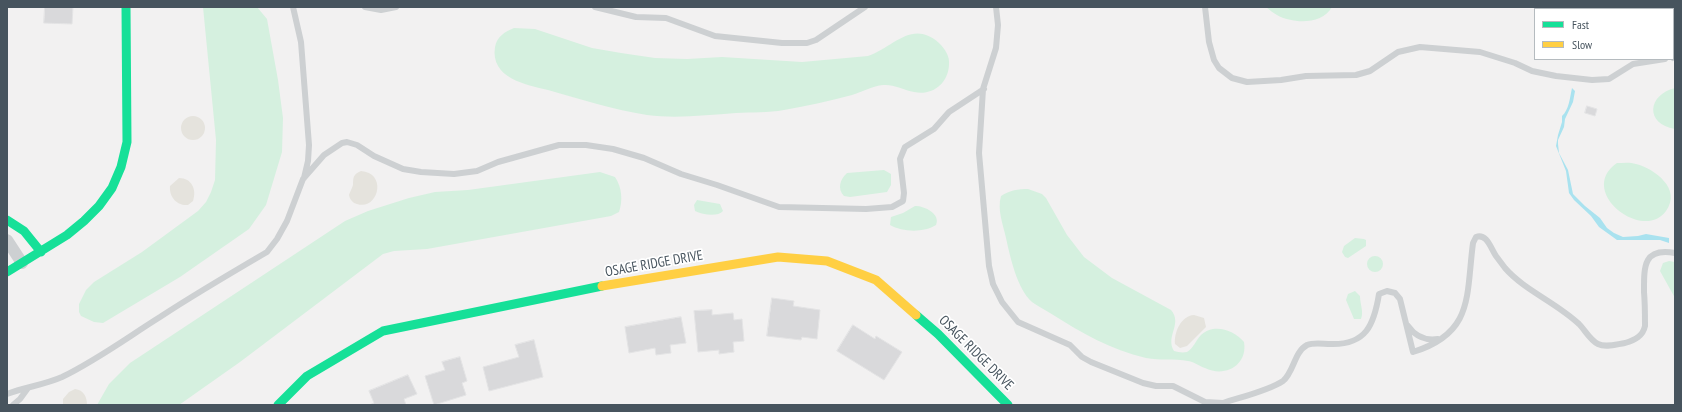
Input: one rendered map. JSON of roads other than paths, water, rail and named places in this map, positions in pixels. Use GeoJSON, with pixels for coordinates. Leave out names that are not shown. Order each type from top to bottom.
{"type":"FeatureCollection","features":[{"type":"Feature","properties":{"kind":"street"},"geometry":{"type":"LineString","coordinates":[[7,272],[41,252],[89,217],[112,189],[124,158],[127,142],[126,7]]}},
{"type":"Feature","properties":{"kind":"street"},"geometry":{"type":"LineString","coordinates":[[7,220],[24,231],[41,252]]}},
{"type":"Feature","properties":{"kind":"street"},"geometry":{"type":"LineString","coordinates":[[7,240],[22,264]]}},
{"type":"Feature","properties":{"kind":"street","name":"OSAGE RIDGE DRIVE"},"geometry":{"type":"LineString","coordinates":[[278,405],[307,376],[383,331],[609,285],[778,257],[827,261],[876,280],[938,334],[1008,405]]}},
{"type":"Feature","properties":{"kind":"lane"},"geometry":{"type":"LineString","coordinates":[[7,394],[18,389],[28,388],[56,379],[103,354],[160,317],[267,252],[277,239],[287,221],[303,179],[308,161],[309,145],[301,42],[294,7]]}},
{"type":"Feature","properties":{"kind":"lane"},"geometry":{"type":"LineString","coordinates":[[365,7],[381,10],[396,7]]}},
{"type":"Feature","properties":{"kind":"lane"},"geometry":{"type":"LineString","coordinates":[[595,7],[631,17],[666,18],[715,36],[782,43],[807,43],[816,40],[865,7]]}},
{"type":"Feature","properties":{"kind":"lane"},"geometry":{"type":"LineString","coordinates":[[1205,7],[1209,42],[1214,60],[1220,68],[1232,78],[1248,82],[1281,80],[1306,76],[1356,75],[1365,73],[1398,52],[1420,47],[1480,52],[1511,61],[1532,71],[1556,76],[1592,80],[1609,79],[1625,67],[1633,64],[1659,60]]}},
{"type":"Feature","properties":{"kind":"lane"},"geometry":{"type":"LineString","coordinates":[[995,8],[998,25],[996,48],[984,89],[979,163],[989,266],[993,284],[1002,302],[1014,318],[1024,326],[1058,339],[1070,346],[1086,360],[1148,385],[1173,386],[1199,399],[1216,404],[1269,388],[1284,380],[1294,367],[1300,353],[1306,346],[1317,343],[1343,344],[1356,341],[1368,329],[1372,322],[1379,294],[1387,291],[1395,293],[1400,299],[1413,352],[1422,349],[1442,338],[1454,329],[1463,312],[1467,293],[1473,243],[1476,237],[1484,237],[1500,262],[1516,278],[1564,312],[1594,341],[1603,345],[1627,342],[1636,339],[1644,332],[1645,264],[1648,259],[1656,253],[1675,253]]}},
{"type":"Feature","properties":{"kind":"lane"},"geometry":{"type":"LineString","coordinates":[[303,179],[324,155],[342,143],[347,142],[357,144],[374,156],[403,169],[421,172],[454,174],[477,172],[498,162],[559,145],[580,144],[613,149],[644,158],[681,174],[776,206],[866,209],[892,207],[900,203],[904,197],[900,155],[905,148],[934,129],[949,112],[984,89]]}},
{"type":"Feature","properties":{"kind":"lane"},"geometry":{"type":"LineString","coordinates":[[1406,323],[1415,334],[1424,338],[1434,340],[1442,338]]}},
{"type":"Feature","properties":{"kind":"lane"},"geometry":{"type":"LineString","coordinates":[[13,405],[20,399],[28,388]]}},
{"type":"Feature","properties":{"kind":"water"},"geometry":{"type":"Polygon","coordinates":[[[1602,7],[1659,7],[1654,8],[1602,7]]]}},
{"type":"Feature","properties":{"kind":"water"},"geometry":{"type":"Polygon","coordinates":[[[1572,88],[1575,91],[1573,102],[1565,119],[1558,144],[1559,153],[1568,170],[1573,194],[1600,218],[1607,228],[1614,233],[1623,237],[1646,234],[1669,238],[1669,243],[1660,240],[1617,240],[1599,227],[1591,216],[1574,200],[1569,193],[1566,171],[1556,146],[1562,116],[1568,107],[1572,88]]]}}]}
